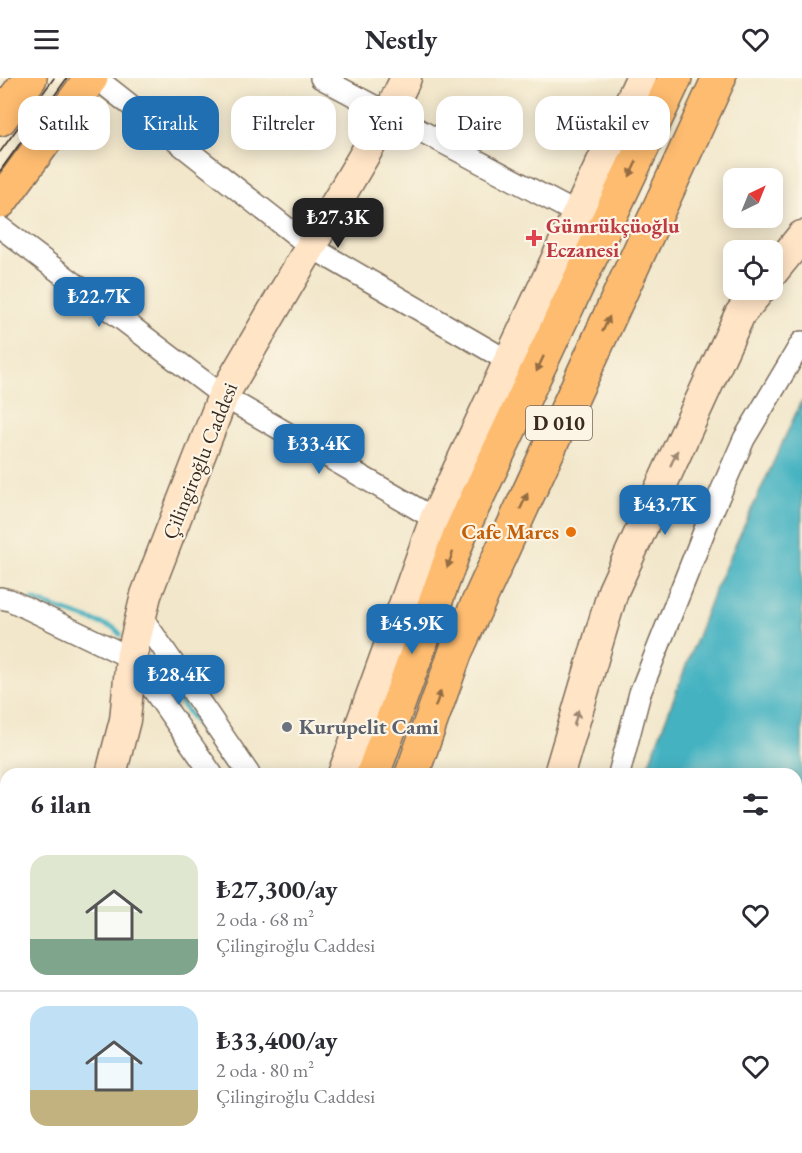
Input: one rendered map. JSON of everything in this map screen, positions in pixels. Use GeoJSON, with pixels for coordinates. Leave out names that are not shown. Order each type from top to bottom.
{"type":"FeatureCollection","features":[{"type":"Feature","properties":{"kind":"main road"},"geometry":{"type":"LineString","coordinates":[[0,119],[30,78]]}},
{"type":"Feature","properties":{"kind":"main road"},"geometry":{"type":"LineString","coordinates":[[0,202],[93,78]]}},
{"type":"Feature","properties":{"kind":"main road","name":"D 010"},"geometry":{"type":"LineString","coordinates":[[375,768],[460,534],[675,78]]}},
{"type":"Feature","properties":{"kind":"main road","name":"D 010"},"geometry":{"type":"LineString","coordinates":[[414,768],[456,651],[720,78]]}},
{"type":"Feature","properties":{"kind":"street"},"geometry":{"type":"LineString","coordinates":[[93,78],[311,247],[508,361]]}},
{"type":"Feature","properties":{"kind":"street"},"geometry":{"type":"LineString","coordinates":[[321,78],[356,96]]}},
{"type":"Feature","properties":{"kind":"street","name":"Çilingiroğlu Caddesi"},"geometry":{"type":"LineString","coordinates":[[398,96],[406,78]]}},
{"type":"Feature","properties":{"kind":"street"},"geometry":{"type":"LineString","coordinates":[[345,768],[435,519],[641,78]]}},
{"type":"Feature","properties":{"kind":"street"},"geometry":{"type":"LineString","coordinates":[[424,131],[576,213]]}},
{"type":"Feature","properties":{"kind":"street","name":"Çilingiroğlu Caddesi"},"geometry":{"type":"LineString","coordinates":[[113,768],[125,720],[131,658],[146,595],[223,396],[368,150]]}},
{"type":"Feature","properties":{"kind":"street"},"geometry":{"type":"LineString","coordinates":[[0,227],[223,396],[435,519]]}},
{"type":"Feature","properties":{"kind":"street"},"geometry":{"type":"LineString","coordinates":[[783,259],[802,236]]}},
{"type":"Feature","properties":{"kind":"street"},"geometry":{"type":"LineString","coordinates":[[561,768],[613,591],[740,314],[751,300]]}},
{"type":"Feature","properties":{"kind":"street"},"geometry":{"type":"LineString","coordinates":[[621,768],[640,693],[709,519],[744,439],[802,342]]}},
{"type":"Feature","properties":{"kind":"street"},"geometry":{"type":"LineString","coordinates":[[0,598],[10,600],[131,658],[208,768]]}},
{"type":"Feature","properties":{"kind":"street"},"geometry":{"type":"LineString","coordinates":[[141,616],[245,768]]}},
{"type":"Feature","properties":{"kind":"water"},"geometry":{"type":"Polygon","coordinates":[[[802,400],[802,768],[647,768],[715,589],[802,400]]]}},
{"type":"Feature","properties":{"kind":"waterway"},"geometry":{"type":"LineString","coordinates":[[33,600],[114,628],[120,634]]}},
{"type":"Feature","properties":{"kind":"waterway"},"geometry":{"type":"LineString","coordinates":[[147,658],[230,768]]}},
{"type":"Feature","properties":{"kind":"tram line"},"geometry":{"type":"LineString","coordinates":[[0,152],[54,78]]}},
{"type":"Feature","properties":{"kind":"tram line"},"geometry":{"type":"LineString","coordinates":[[0,171],[67,78]]}},
{"type":"Feature","properties":{"kind":"place","name":"Gümrükçüoğlu Eczanesi"},"geometry":{"type":"Point","coordinates":[534,238]}},
{"type":"Feature","properties":{"kind":"place","name":"Cafe Mares"},"geometry":{"type":"Point","coordinates":[571,532]}},
{"type":"Feature","properties":{"kind":"place","name":"Kurupelit Cami"},"geometry":{"type":"Point","coordinates":[287,727]}}]}
